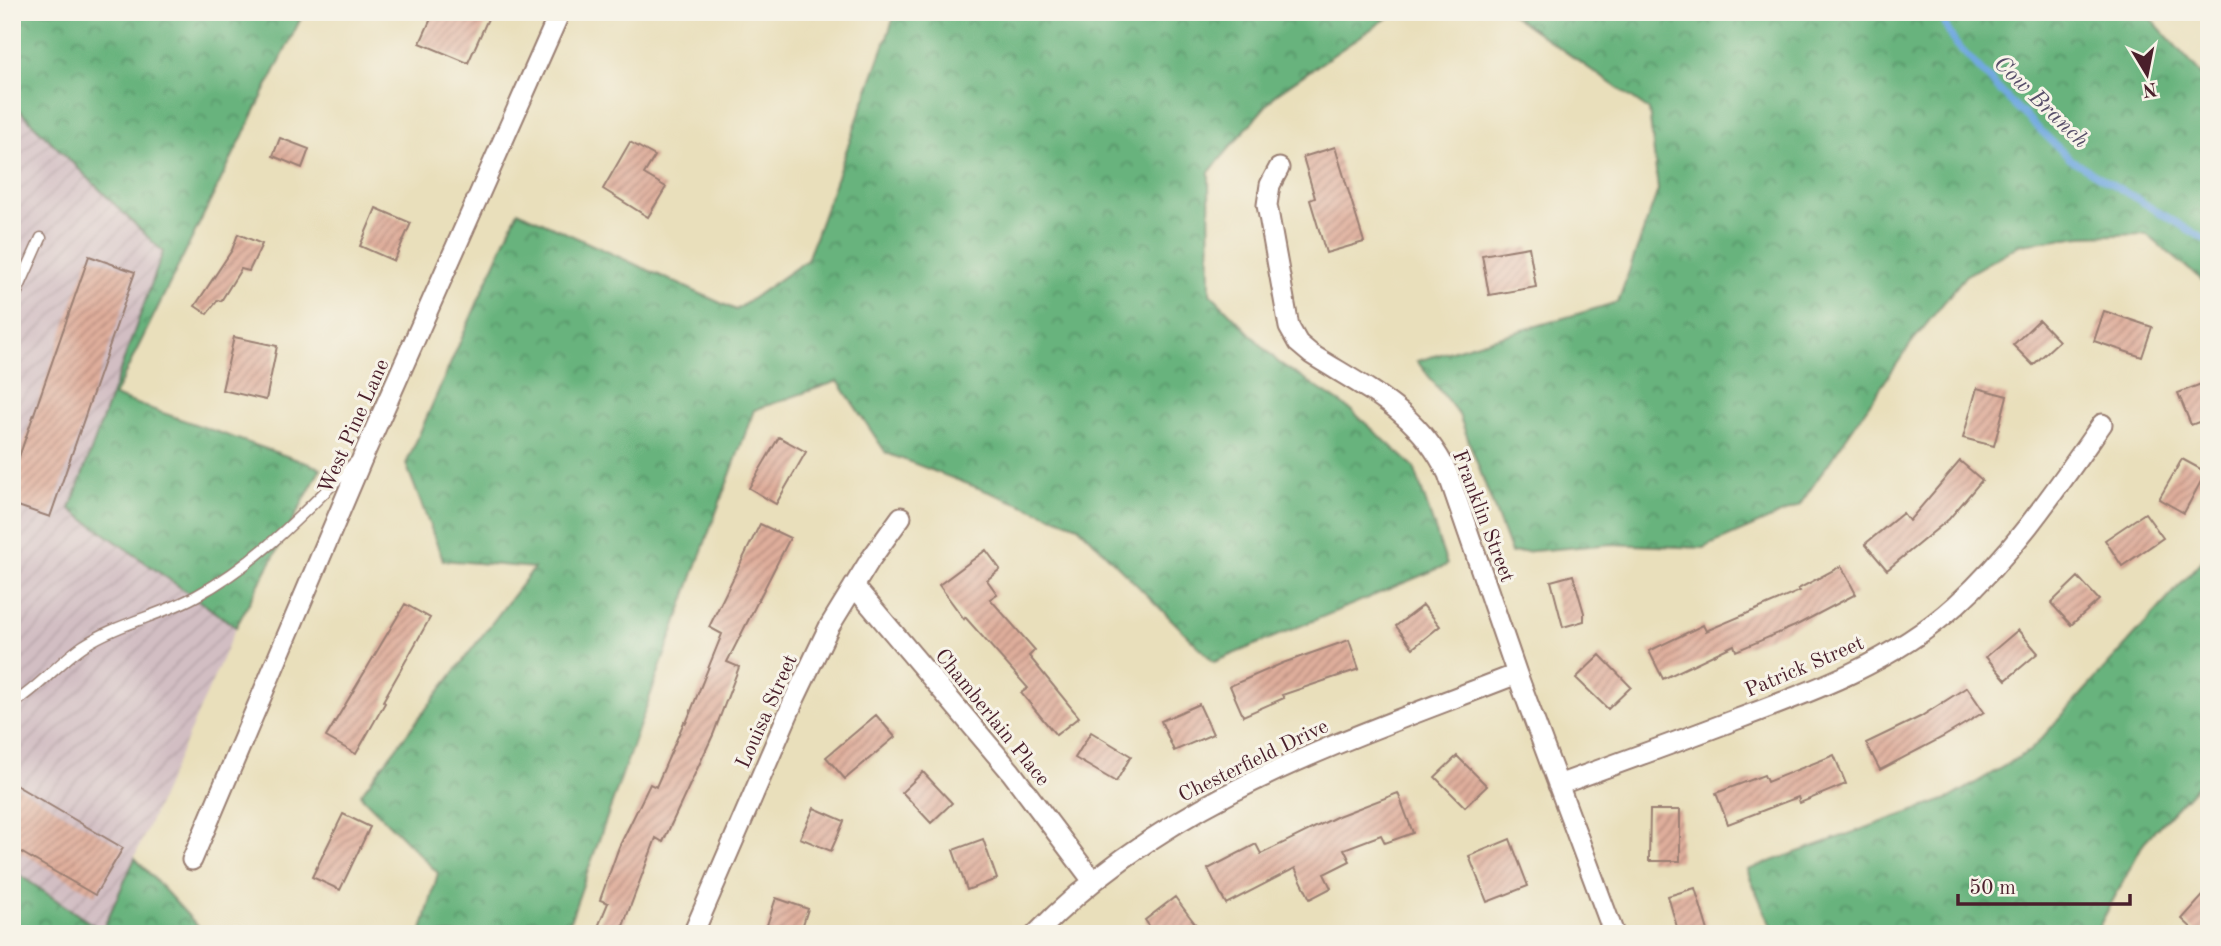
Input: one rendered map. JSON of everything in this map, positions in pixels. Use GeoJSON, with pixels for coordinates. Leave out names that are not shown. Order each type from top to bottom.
{"type":"FeatureCollection","features":[{"type":"Feature","properties":{"kind":"street","name":"West Pine Lane"},"geometry":{"type":"LineString","coordinates":[[192,860],[365,452],[561,12]]}},
{"type":"Feature","properties":{"kind":"street","name":"Franklin Street"},"geometry":{"type":"LineString","coordinates":[[1279,168],[1270,186],[1267,205],[1289,327],[1298,342],[1311,354],[1401,411],[1421,431],[1438,454],[1614,934]]}},
{"type":"Feature","properties":{"kind":"street","name":"Patrick Street"},"geometry":{"type":"LineString","coordinates":[[1558,785],[1814,691],[1878,660],[1922,632],[1954,607],[2000,562],[2025,533],[2102,424]]}},
{"type":"Feature","properties":{"kind":"street","name":"Louisa Street"},"geometry":{"type":"LineString","coordinates":[[693,934],[795,698],[829,627],[901,517]]}},
{"type":"Feature","properties":{"kind":"street","name":"Chamberlain Place"},"geometry":{"type":"LineString","coordinates":[[854,586],[1011,772],[1093,881]]}},
{"type":"Feature","properties":{"kind":"street","name":"Chesterfield Drive"},"geometry":{"type":"LineString","coordinates":[[1037,934],[1093,881],[1166,829],[1225,794],[1287,764],[1517,674]]}},
{"type":"Feature","properties":{"kind":"lane"},"geometry":{"type":"LineString","coordinates":[[12,303],[41,238]]}},
{"type":"Feature","properties":{"kind":"lane"},"geometry":{"type":"LineString","coordinates":[[12,704],[24,697],[83,646],[116,628],[192,599],[228,578],[262,553],[365,452]]}},
{"type":"Feature","properties":{"kind":"shaded area"},"geometry":{"type":"Polygon","coordinates":[[[12,103],[164,252],[70,509],[236,627],[102,931],[12,870],[12,103]]]}},
{"type":"Feature","properties":{"kind":"green space"},"geometry":{"type":"Polygon","coordinates":[[[12,12],[304,12],[114,396],[321,468],[236,627],[70,509],[163,252],[12,103],[12,12]]]}},
{"type":"Feature","properties":{"kind":"green space"},"geometry":{"type":"Polygon","coordinates":[[[896,12],[1396,12],[1276,94],[1209,172],[1210,293],[1278,362],[1351,410],[1414,467],[1447,565],[1214,662],[1078,526],[886,453],[838,381],[754,410],[569,924],[563,934],[421,934],[438,873],[360,795],[534,568],[443,560],[406,464],[518,211],[736,310],[807,260],[896,12]]]}},
{"type":"Feature","properties":{"kind":"green space"},"geometry":{"type":"Polygon","coordinates":[[[1508,12],[2145,12],[2209,83],[2209,286],[2146,234],[2081,236],[2021,244],[1965,276],[1912,342],[1799,506],[1703,548],[1612,544],[1511,553],[1459,415],[1417,361],[1618,302],[1658,190],[1649,110],[1508,12]]]}},
{"type":"Feature","properties":{"kind":"green space"},"geometry":{"type":"Polygon","coordinates":[[[2209,553],[2209,773],[2144,842],[2095,934],[1774,934],[1747,870],[1950,798],[2031,750],[2209,553]]]}},
{"type":"Feature","properties":{"kind":"green space"},"geometry":{"type":"Polygon","coordinates":[[[135,858],[205,934],[12,934],[12,870],[102,931],[135,858]]]}},
{"type":"Feature","properties":{"kind":"building"},"geometry":{"type":"Polygon","coordinates":[[[434,12],[491,12],[468,63],[420,43],[434,12]]]}},
{"type":"Feature","properties":{"kind":"building"},"geometry":{"type":"Polygon","coordinates":[[[280,138],[309,149],[302,168],[273,156],[280,138]]]}},
{"type":"Feature","properties":{"kind":"building"},"geometry":{"type":"Polygon","coordinates":[[[630,142],[655,156],[644,174],[666,187],[648,217],[603,189],[630,142]]]}},
{"type":"Feature","properties":{"kind":"building"},"geometry":{"type":"Polygon","coordinates":[[[1335,147],[1364,242],[1326,253],[1310,200],[1315,198],[1303,157],[1335,147]]]}},
{"type":"Feature","properties":{"kind":"building"},"geometry":{"type":"Polygon","coordinates":[[[376,208],[411,223],[394,261],[360,246],[376,208]]]}},
{"type":"Feature","properties":{"kind":"building"},"geometry":{"type":"Polygon","coordinates":[[[238,234],[262,244],[249,271],[241,269],[221,301],[218,300],[207,314],[195,306],[232,250],[238,234]]]}},
{"type":"Feature","properties":{"kind":"building"},"geometry":{"type":"Polygon","coordinates":[[[1529,247],[1536,287],[1489,295],[1482,255],[1529,247]]]}},
{"type":"Feature","properties":{"kind":"building"},"geometry":{"type":"Polygon","coordinates":[[[89,256],[135,272],[50,517],[12,504],[12,477],[89,256]]]}},
{"type":"Feature","properties":{"kind":"building"},"geometry":{"type":"Polygon","coordinates":[[[2104,311],[2152,327],[2142,357],[2094,341],[2104,311]]]}},
{"type":"Feature","properties":{"kind":"building"},"geometry":{"type":"Polygon","coordinates":[[[2039,320],[2059,341],[2033,365],[2013,345],[2039,320]]]}},
{"type":"Feature","properties":{"kind":"building"},"geometry":{"type":"Polygon","coordinates":[[[234,337],[277,346],[266,400],[222,390],[234,337]]]}},
{"type":"Feature","properties":{"kind":"building"},"geometry":{"type":"Polygon","coordinates":[[[2209,381],[2209,418],[2191,425],[2178,393],[2209,381]]]}},
{"type":"Feature","properties":{"kind":"building"},"geometry":{"type":"Polygon","coordinates":[[[1977,388],[2007,396],[1994,446],[1963,438],[1977,388]]]}},
{"type":"Feature","properties":{"kind":"building"},"geometry":{"type":"Polygon","coordinates":[[[779,437],[806,452],[776,504],[749,488],[779,437]]]}},
{"type":"Feature","properties":{"kind":"building"},"geometry":{"type":"Polygon","coordinates":[[[2182,459],[2206,472],[2184,513],[2159,499],[2182,459]]]}},
{"type":"Feature","properties":{"kind":"building"},"geometry":{"type":"Polygon","coordinates":[[[1960,461],[1982,480],[1949,519],[1887,570],[1865,544],[1903,513],[1909,521],[1960,461]]]}},
{"type":"Feature","properties":{"kind":"building"},"geometry":{"type":"Polygon","coordinates":[[[2145,513],[2163,538],[2122,566],[2105,540],[2145,513]]]}},
{"type":"Feature","properties":{"kind":"building"},"geometry":{"type":"Polygon","coordinates":[[[760,524],[790,538],[727,662],[739,667],[713,735],[663,842],[656,838],[620,934],[595,934],[608,903],[600,900],[619,847],[650,784],[656,787],[684,722],[686,723],[722,634],[709,627],[760,524]]]}},
{"type":"Feature","properties":{"kind":"building"},"geometry":{"type":"Polygon","coordinates":[[[986,550],[1000,569],[987,580],[997,594],[990,599],[1035,650],[1029,656],[1079,717],[1056,735],[1021,693],[1028,688],[965,617],[964,619],[939,585],[986,550]]]}},
{"type":"Feature","properties":{"kind":"building"},"geometry":{"type":"Polygon","coordinates":[[[1841,566],[1856,594],[1795,626],[1736,651],[1734,645],[1663,679],[1649,651],[1703,625],[1706,631],[1800,591],[1798,589],[1841,566]]]}},
{"type":"Feature","properties":{"kind":"building"},"geometry":{"type":"Polygon","coordinates":[[[1573,575],[1584,621],[1563,627],[1551,581],[1573,575]]]}},
{"type":"Feature","properties":{"kind":"building"},"geometry":{"type":"Polygon","coordinates":[[[2078,577],[2099,600],[2071,625],[2051,603],[2078,577]]]}},
{"type":"Feature","properties":{"kind":"building"},"geometry":{"type":"Polygon","coordinates":[[[405,604],[430,618],[356,754],[326,737],[405,604]]]}},
{"type":"Feature","properties":{"kind":"building"},"geometry":{"type":"Polygon","coordinates":[[[1423,605],[1440,626],[1413,648],[1396,626],[1423,605]]]}},
{"type":"Feature","properties":{"kind":"building"},"geometry":{"type":"Polygon","coordinates":[[[2018,630],[2038,653],[2006,680],[1986,657],[2018,630]]]}},
{"type":"Feature","properties":{"kind":"building"},"geometry":{"type":"Polygon","coordinates":[[[1349,640],[1359,669],[1282,695],[1284,698],[1243,716],[1230,686],[1283,663],[1349,640]]]}},
{"type":"Feature","properties":{"kind":"building"},"geometry":{"type":"Polygon","coordinates":[[[1600,655],[1631,687],[1608,709],[1576,678],[1600,655]]]}},
{"type":"Feature","properties":{"kind":"building"},"geometry":{"type":"Polygon","coordinates":[[[1967,687],[1984,712],[1880,770],[1866,743],[1920,717],[1967,687]]]}},
{"type":"Feature","properties":{"kind":"building"},"geometry":{"type":"Polygon","coordinates":[[[1199,704],[1213,734],[1174,751],[1161,721],[1199,704]]]}},
{"type":"Feature","properties":{"kind":"building"},"geometry":{"type":"Polygon","coordinates":[[[876,715],[895,737],[845,779],[826,757],[876,715]]]}},
{"type":"Feature","properties":{"kind":"building"},"geometry":{"type":"Polygon","coordinates":[[[1091,732],[1131,756],[1116,782],[1075,758],[1091,732]]]}},
{"type":"Feature","properties":{"kind":"building"},"geometry":{"type":"Polygon","coordinates":[[[1834,755],[1846,784],[1800,803],[1798,797],[1728,824],[1716,793],[1764,775],[1767,782],[1834,755]]]}},
{"type":"Feature","properties":{"kind":"building"},"geometry":{"type":"Polygon","coordinates":[[[1457,756],[1487,786],[1465,807],[1435,777],[1457,756]]]}},
{"type":"Feature","properties":{"kind":"building"},"geometry":{"type":"Polygon","coordinates":[[[923,772],[952,803],[931,823],[902,792],[923,772]]]}},
{"type":"Feature","properties":{"kind":"building"},"geometry":{"type":"Polygon","coordinates":[[[12,783],[123,848],[95,895],[12,847],[12,783]]]}},
{"type":"Feature","properties":{"kind":"building"},"geometry":{"type":"Polygon","coordinates":[[[1398,793],[1413,833],[1385,843],[1381,835],[1344,849],[1350,861],[1324,874],[1331,888],[1310,899],[1295,868],[1226,904],[1208,869],[1256,844],[1261,854],[1338,816],[1398,793]]]}},
{"type":"Feature","properties":{"kind":"building"},"geometry":{"type":"Polygon","coordinates":[[[814,808],[844,821],[831,851],[800,838],[814,808]]]}},
{"type":"Feature","properties":{"kind":"building"},"geometry":{"type":"Polygon","coordinates":[[[1650,810],[1680,810],[1680,861],[1649,861],[1650,810]]]}},
{"type":"Feature","properties":{"kind":"building"},"geometry":{"type":"Polygon","coordinates":[[[343,814],[370,827],[340,890],[312,877],[343,814]]]}},
{"type":"Feature","properties":{"kind":"building"},"geometry":{"type":"Polygon","coordinates":[[[983,839],[997,879],[967,890],[953,850],[983,839]]]}},
{"type":"Feature","properties":{"kind":"building"},"geometry":{"type":"Polygon","coordinates":[[[1510,839],[1528,886],[1487,902],[1469,856],[1510,839]]]}},
{"type":"Feature","properties":{"kind":"building"},"geometry":{"type":"Polygon","coordinates":[[[1695,888],[1709,934],[1679,934],[1668,896],[1695,888]]]}},
{"type":"Feature","properties":{"kind":"building"},"geometry":{"type":"Polygon","coordinates":[[[2209,889],[2209,934],[2198,934],[2182,919],[2209,889]]]}},
{"type":"Feature","properties":{"kind":"building"},"geometry":{"type":"Polygon","coordinates":[[[1175,897],[1203,934],[1155,934],[1145,920],[1175,897]]]}},
{"type":"Feature","properties":{"kind":"building"},"geometry":{"type":"Polygon","coordinates":[[[776,898],[808,909],[800,934],[764,934],[776,898]]]}},
{"type":"Feature","properties":{"kind":"waterway","name":"Cow Branch"},"geometry":{"type":"LineString","coordinates":[[1938,12],[1955,43],[2070,159],[2209,242]]}}]}
